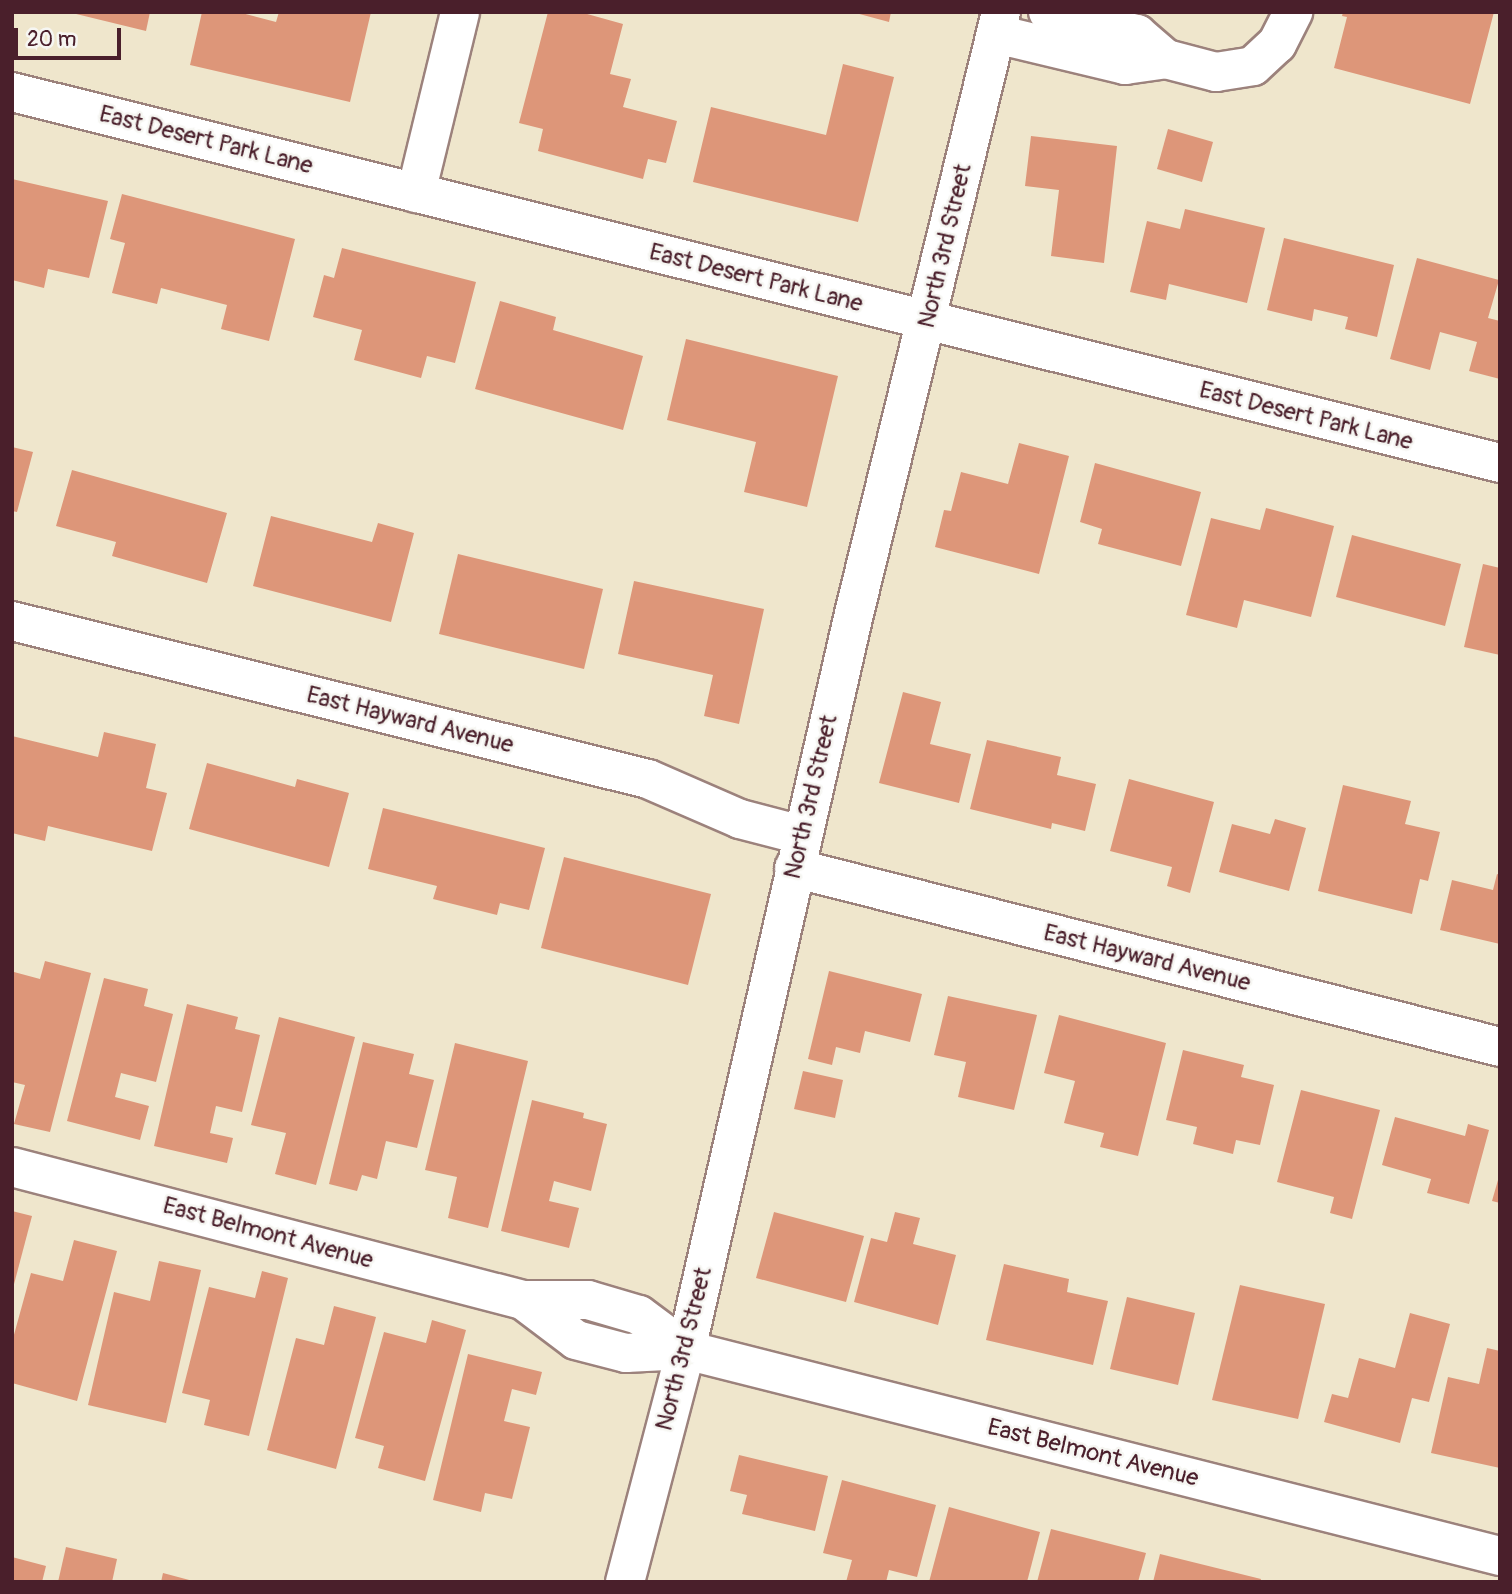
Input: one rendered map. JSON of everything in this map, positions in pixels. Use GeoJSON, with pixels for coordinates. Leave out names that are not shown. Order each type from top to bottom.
{"type":"FeatureCollection","features":[{"type":"Feature","properties":{"kind":"street"},"geometry":{"type":"LineString","coordinates":[[416,193],[460,12]]}},
{"type":"Feature","properties":{"kind":"street"},"geometry":{"type":"LineString","coordinates":[[1048,12],[1137,34],[1166,58],[1216,72],[1253,66],[1276,44],[1293,12]]}},
{"type":"Feature","properties":{"kind":"street"},"geometry":{"type":"LineString","coordinates":[[998,23],[1125,65],[1166,58]]}},
{"type":"Feature","properties":{"kind":"street","name":"North 3rd Street"},"geometry":{"type":"LineString","coordinates":[[625,1582],[686,1350],[798,852],[998,23]]}},
{"type":"Feature","properties":{"kind":"street","name":"East Desert Park Lane"},"geometry":{"type":"LineString","coordinates":[[12,92],[1500,463]]}},
{"type":"Feature","properties":{"kind":"street","name":"East Hayward Avenue"},"geometry":{"type":"LineString","coordinates":[[12,621],[648,779],[740,819],[798,852],[1500,1047]]}},
{"type":"Feature","properties":{"kind":"street","name":"East Belmont Avenue"},"geometry":{"type":"LineString","coordinates":[[12,1167],[523,1300],[576,1340],[626,1353],[686,1350],[1500,1556]]}},
{"type":"Feature","properties":{"kind":"building"},"geometry":{"type":"Polygon","coordinates":[[[68,12],[150,12],[146,31],[68,12]]]}},
{"type":"Feature","properties":{"kind":"building"},"geometry":{"type":"Polygon","coordinates":[[[202,12],[238,12],[276,22],[279,12],[371,12],[350,102],[190,65],[202,12]]]}},
{"type":"Feature","properties":{"kind":"building"},"geometry":{"type":"Polygon","coordinates":[[[548,12],[580,12],[623,24],[610,74],[631,79],[623,107],[677,121],[666,163],[648,159],[643,179],[538,151],[543,129],[519,123],[548,12]]]}},
{"type":"Feature","properties":{"kind":"building"},"geometry":{"type":"Polygon","coordinates":[[[852,12],[891,12],[889,22],[852,12]]]}},
{"type":"Feature","properties":{"kind":"building"},"geometry":{"type":"Polygon","coordinates":[[[1343,12],[1494,12],[1470,104],[1334,68],[1347,17],[1342,16],[1343,12]]]}},
{"type":"Feature","properties":{"kind":"building"},"geometry":{"type":"Polygon","coordinates":[[[843,64],[894,77],[858,222],[693,182],[711,107],[826,135],[843,64]]]}},
{"type":"Feature","properties":{"kind":"building"},"geometry":{"type":"Polygon","coordinates":[[[1168,129],[1213,142],[1202,182],[1157,169],[1168,129]]]}},
{"type":"Feature","properties":{"kind":"building"},"geometry":{"type":"Polygon","coordinates":[[[1031,136],[1117,146],[1104,263],[1051,256],[1059,190],[1025,186],[1031,136]]]}},
{"type":"Feature","properties":{"kind":"building"},"geometry":{"type":"Polygon","coordinates":[[[12,179],[108,201],[89,278],[48,269],[44,288],[12,280],[12,179]]]}},
{"type":"Feature","properties":{"kind":"building"},"geometry":{"type":"Polygon","coordinates":[[[122,194],[295,239],[269,341],[221,329],[227,305],[161,288],[157,304],[112,293],[125,243],[110,239],[122,194]]]}},
{"type":"Feature","properties":{"kind":"building"},"geometry":{"type":"Polygon","coordinates":[[[1185,209],[1265,228],[1247,303],[1169,284],[1166,300],[1130,292],[1147,221],[1180,229],[1185,209]]]}},
{"type":"Feature","properties":{"kind":"building"},"geometry":{"type":"Polygon","coordinates":[[[1284,238],[1394,265],[1377,337],[1345,329],[1348,317],[1314,309],[1312,321],[1267,310],[1284,238]]]}},
{"type":"Feature","properties":{"kind":"building"},"geometry":{"type":"Polygon","coordinates":[[[342,248],[476,282],[455,363],[427,356],[421,378],[354,360],[362,330],[313,317],[324,275],[334,278],[342,248]]]}},
{"type":"Feature","properties":{"kind":"building"},"geometry":{"type":"Polygon","coordinates":[[[1417,258],[1499,280],[1488,318],[1500,321],[1500,379],[1469,371],[1477,342],[1440,332],[1430,370],[1390,359],[1417,258]]]}},
{"type":"Feature","properties":{"kind":"building"},"geometry":{"type":"Polygon","coordinates":[[[500,301],[556,317],[553,330],[643,356],[623,430],[475,389],[500,301]]]}},
{"type":"Feature","properties":{"kind":"building"},"geometry":{"type":"Polygon","coordinates":[[[686,339],[838,376],[807,507],[744,492],[756,442],[667,420],[686,339]]]}},
{"type":"Feature","properties":{"kind":"building"},"geometry":{"type":"Polygon","coordinates":[[[1019,443],[1069,456],[1039,574],[935,547],[944,510],[951,511],[961,472],[1008,484],[1019,443]]]}},
{"type":"Feature","properties":{"kind":"building"},"geometry":{"type":"Polygon","coordinates":[[[12,447],[33,452],[17,512],[12,511],[12,447]]]}},
{"type":"Feature","properties":{"kind":"building"},"geometry":{"type":"Polygon","coordinates":[[[1095,463],[1201,492],[1181,566],[1098,544],[1102,529],[1080,522],[1095,463]]]}},
{"type":"Feature","properties":{"kind":"building"},"geometry":{"type":"Polygon","coordinates":[[[72,470],[227,513],[207,583],[112,556],[116,542],[56,526],[72,470]]]}},
{"type":"Feature","properties":{"kind":"building"},"geometry":{"type":"Polygon","coordinates":[[[1266,508],[1334,526],[1311,617],[1244,600],[1237,628],[1186,615],[1211,518],[1260,530],[1266,508]]]}},
{"type":"Feature","properties":{"kind":"building"},"geometry":{"type":"Polygon","coordinates":[[[271,516],[372,542],[378,523],[414,533],[391,622],[253,586],[271,516]]]}},
{"type":"Feature","properties":{"kind":"building"},"geometry":{"type":"Polygon","coordinates":[[[1352,535],[1461,564],[1445,626],[1336,597],[1352,535]]]}},
{"type":"Feature","properties":{"kind":"building"},"geometry":{"type":"Polygon","coordinates":[[[458,554],[603,589],[584,669],[439,634],[458,554]]]}},
{"type":"Feature","properties":{"kind":"building"},"geometry":{"type":"Polygon","coordinates":[[[1483,564],[1500,568],[1500,655],[1464,647],[1483,564]]]}},
{"type":"Feature","properties":{"kind":"building"},"geometry":{"type":"Polygon","coordinates":[[[634,581],[764,609],[739,724],[704,716],[713,675],[618,654],[634,581]]]}},
{"type":"Feature","properties":{"kind":"building"},"geometry":{"type":"Polygon","coordinates":[[[903,692],[941,702],[930,744],[971,754],[959,803],[879,783],[903,692]]]}},
{"type":"Feature","properties":{"kind":"building"},"geometry":{"type":"Polygon","coordinates":[[[104,732],[156,744],[146,788],[167,793],[152,851],[48,826],[45,841],[12,833],[12,736],[98,757],[104,732]]]}},
{"type":"Feature","properties":{"kind":"building"},"geometry":{"type":"Polygon","coordinates":[[[987,740],[1061,757],[1057,775],[1096,784],[1085,831],[1052,823],[1051,829],[970,809],[987,740]]]}},
{"type":"Feature","properties":{"kind":"building"},"geometry":{"type":"Polygon","coordinates":[[[207,763],[295,787],[297,779],[349,793],[329,867],[189,829],[207,763]]]}},
{"type":"Feature","properties":{"kind":"building"},"geometry":{"type":"Polygon","coordinates":[[[1129,779],[1214,802],[1190,893],[1167,886],[1172,867],[1110,851],[1129,779]]]}},
{"type":"Feature","properties":{"kind":"building"},"geometry":{"type":"Polygon","coordinates":[[[1343,785],[1411,801],[1405,824],[1440,832],[1428,881],[1420,879],[1412,914],[1318,891],[1343,785]]]}},
{"type":"Feature","properties":{"kind":"building"},"geometry":{"type":"Polygon","coordinates":[[[383,808],[545,848],[529,910],[500,903],[497,915],[433,899],[437,886],[368,869],[383,808]]]}},
{"type":"Feature","properties":{"kind":"building"},"geometry":{"type":"Polygon","coordinates":[[[1275,819],[1306,828],[1289,891],[1219,872],[1232,824],[1270,834],[1275,819]]]}},
{"type":"Feature","properties":{"kind":"building"},"geometry":{"type":"Polygon","coordinates":[[[564,857],[711,894],[688,985],[541,948],[564,857]]]}},
{"type":"Feature","properties":{"kind":"building"},"geometry":{"type":"Polygon","coordinates":[[[1497,874],[1500,875],[1500,944],[1440,930],[1452,880],[1493,890],[1497,874]]]}},
{"type":"Feature","properties":{"kind":"building"},"geometry":{"type":"Polygon","coordinates":[[[45,961],[91,973],[50,1132],[14,1124],[25,1085],[12,1082],[14,972],[40,979],[45,961]]]}},
{"type":"Feature","properties":{"kind":"building"},"geometry":{"type":"Polygon","coordinates":[[[829,971],[922,994],[910,1042],[865,1031],[860,1053],[836,1047],[832,1065],[808,1059],[829,971]]]}},
{"type":"Feature","properties":{"kind":"building"},"geometry":{"type":"Polygon","coordinates":[[[104,978],[148,989],[144,1006],[173,1014],[156,1082],[121,1073],[115,1097],[149,1106],[140,1140],[67,1121],[104,978]]]}},
{"type":"Feature","properties":{"kind":"building"},"geometry":{"type":"Polygon","coordinates":[[[948,996],[1037,1015],[1014,1110],[958,1097],[966,1062],[934,1055],[948,996]]]}},
{"type":"Feature","properties":{"kind":"building"},"geometry":{"type":"Polygon","coordinates":[[[187,1004],[238,1017],[235,1029],[260,1035],[242,1112],[216,1106],[210,1133],[233,1138],[227,1163],[154,1146],[187,1004]]]}},
{"type":"Feature","properties":{"kind":"building"},"geometry":{"type":"Polygon","coordinates":[[[1059,1015],[1166,1043],[1138,1156],[1100,1147],[1104,1133],[1064,1123],[1075,1081],[1044,1073],[1059,1015]]]}},
{"type":"Feature","properties":{"kind":"building"},"geometry":{"type":"Polygon","coordinates":[[[279,1017],[355,1037],[316,1185],[275,1174],[286,1133],[251,1125],[279,1017]]]}},
{"type":"Feature","properties":{"kind":"building"},"geometry":{"type":"Polygon","coordinates":[[[363,1042],[414,1054],[409,1074],[434,1080],[417,1148],[386,1141],[377,1179],[362,1175],[357,1191],[329,1184],[363,1042]]]}},
{"type":"Feature","properties":{"kind":"building"},"geometry":{"type":"Polygon","coordinates":[[[455,1043],[528,1061],[488,1228],[448,1218],[457,1177],[425,1170],[455,1043]]]}},
{"type":"Feature","properties":{"kind":"building"},"geometry":{"type":"Polygon","coordinates":[[[1183,1050],[1244,1065],[1241,1077],[1274,1085],[1260,1145],[1236,1140],[1233,1154],[1193,1144],[1197,1127],[1166,1120],[1183,1050]]]}},
{"type":"Feature","properties":{"kind":"building"},"geometry":{"type":"Polygon","coordinates":[[[803,1071],[843,1080],[835,1118],[794,1109],[803,1071]]]}},
{"type":"Feature","properties":{"kind":"building"},"geometry":{"type":"Polygon","coordinates":[[[1301,1090],[1380,1110],[1352,1219],[1330,1213],[1334,1197],[1277,1182],[1301,1090]]]}},
{"type":"Feature","properties":{"kind":"building"},"geometry":{"type":"Polygon","coordinates":[[[532,1100],[584,1113],[583,1118],[607,1124],[591,1191],[554,1181],[549,1201],[579,1208],[569,1248],[501,1231],[532,1100]]]}},
{"type":"Feature","properties":{"kind":"building"},"geometry":{"type":"Polygon","coordinates":[[[1395,1117],[1465,1136],[1468,1124],[1489,1130],[1469,1204],[1427,1193],[1431,1179],[1382,1165],[1395,1117]]]}},
{"type":"Feature","properties":{"kind":"building"},"geometry":{"type":"Polygon","coordinates":[[[1500,1173],[1500,1203],[1492,1201],[1500,1173]]]}},
{"type":"Feature","properties":{"kind":"building"},"geometry":{"type":"Polygon","coordinates":[[[12,1211],[32,1216],[13,1288],[12,1288],[12,1211]]]}},
{"type":"Feature","properties":{"kind":"building"},"geometry":{"type":"Polygon","coordinates":[[[774,1212],[864,1236],[846,1302],[756,1278],[774,1212]]]}},
{"type":"Feature","properties":{"kind":"building"},"geometry":{"type":"Polygon","coordinates":[[[895,1212],[920,1218],[913,1244],[956,1255],[938,1325],[854,1302],[871,1238],[887,1242],[895,1212]]]}},
{"type":"Feature","properties":{"kind":"building"},"geometry":{"type":"Polygon","coordinates":[[[74,1240],[117,1251],[77,1401],[12,1383],[12,1342],[31,1273],[63,1281],[74,1240]]]}},
{"type":"Feature","properties":{"kind":"building"},"geometry":{"type":"Polygon","coordinates":[[[159,1261],[201,1270],[166,1423],[88,1405],[114,1292],[150,1301],[159,1261]]]}},
{"type":"Feature","properties":{"kind":"building"},"geometry":{"type":"Polygon","coordinates":[[[1004,1264],[1069,1279],[1067,1292],[1108,1301],[1093,1365],[986,1340],[1004,1264]]]}},
{"type":"Feature","properties":{"kind":"building"},"geometry":{"type":"Polygon","coordinates":[[[262,1271],[288,1278],[249,1436],[204,1425],[210,1400],[182,1393],[209,1287],[255,1298],[262,1271]]]}},
{"type":"Feature","properties":{"kind":"building"},"geometry":{"type":"Polygon","coordinates":[[[1240,1285],[1325,1304],[1298,1419],[1212,1400],[1240,1285]]]}},
{"type":"Feature","properties":{"kind":"building"},"geometry":{"type":"Polygon","coordinates":[[[1127,1297],[1195,1313],[1178,1385],[1110,1369],[1127,1297]]]}},
{"type":"Feature","properties":{"kind":"building"},"geometry":{"type":"Polygon","coordinates":[[[334,1306],[376,1317],[336,1469],[267,1450],[296,1338],[324,1345],[334,1306]]]}},
{"type":"Feature","properties":{"kind":"building"},"geometry":{"type":"Polygon","coordinates":[[[1410,1313],[1450,1324],[1429,1402],[1412,1398],[1400,1443],[1324,1422],[1332,1394],[1348,1398],[1359,1358],[1395,1368],[1410,1313]]]}},
{"type":"Feature","properties":{"kind":"building"},"geometry":{"type":"Polygon","coordinates":[[[432,1320],[466,1330],[425,1481],[378,1468],[384,1446],[355,1438],[384,1332],[426,1343],[432,1320]]]}},
{"type":"Feature","properties":{"kind":"building"},"geometry":{"type":"Polygon","coordinates":[[[1487,1348],[1500,1351],[1500,1468],[1431,1453],[1448,1377],[1479,1384],[1487,1348]]]}},
{"type":"Feature","properties":{"kind":"building"},"geometry":{"type":"Polygon","coordinates":[[[468,1354],[542,1372],[536,1395],[512,1389],[504,1421],[530,1427],[512,1499],[485,1493],[481,1512],[433,1500],[468,1354]]]}},
{"type":"Feature","properties":{"kind":"building"},"geometry":{"type":"Polygon","coordinates":[[[739,1455],[828,1476],[815,1531],[742,1514],[747,1495],[730,1491],[739,1455]]]}},
{"type":"Feature","properties":{"kind":"building"},"geometry":{"type":"Polygon","coordinates":[[[842,1480],[936,1505],[917,1577],[889,1570],[886,1582],[846,1582],[852,1560],[823,1553],[842,1480]]]}},
{"type":"Feature","properties":{"kind":"building"},"geometry":{"type":"Polygon","coordinates":[[[949,1507],[1040,1532],[1027,1582],[929,1582],[949,1507]]]}},
{"type":"Feature","properties":{"kind":"building"},"geometry":{"type":"Polygon","coordinates":[[[1051,1529],[1146,1553],[1138,1582],[1037,1582],[1051,1529]]]}},
{"type":"Feature","properties":{"kind":"building"},"geometry":{"type":"Polygon","coordinates":[[[66,1547],[117,1559],[112,1582],[58,1582],[66,1547]]]}},
{"type":"Feature","properties":{"kind":"building"},"geometry":{"type":"Polygon","coordinates":[[[1160,1554],[1261,1579],[1260,1582],[1153,1582],[1160,1554]]]}},
{"type":"Feature","properties":{"kind":"building"},"geometry":{"type":"Polygon","coordinates":[[[12,1557],[46,1566],[42,1582],[12,1582],[12,1557]]]}},
{"type":"Feature","properties":{"kind":"building"},"geometry":{"type":"Polygon","coordinates":[[[163,1573],[193,1581],[193,1582],[161,1582],[163,1573]]]}}]}
